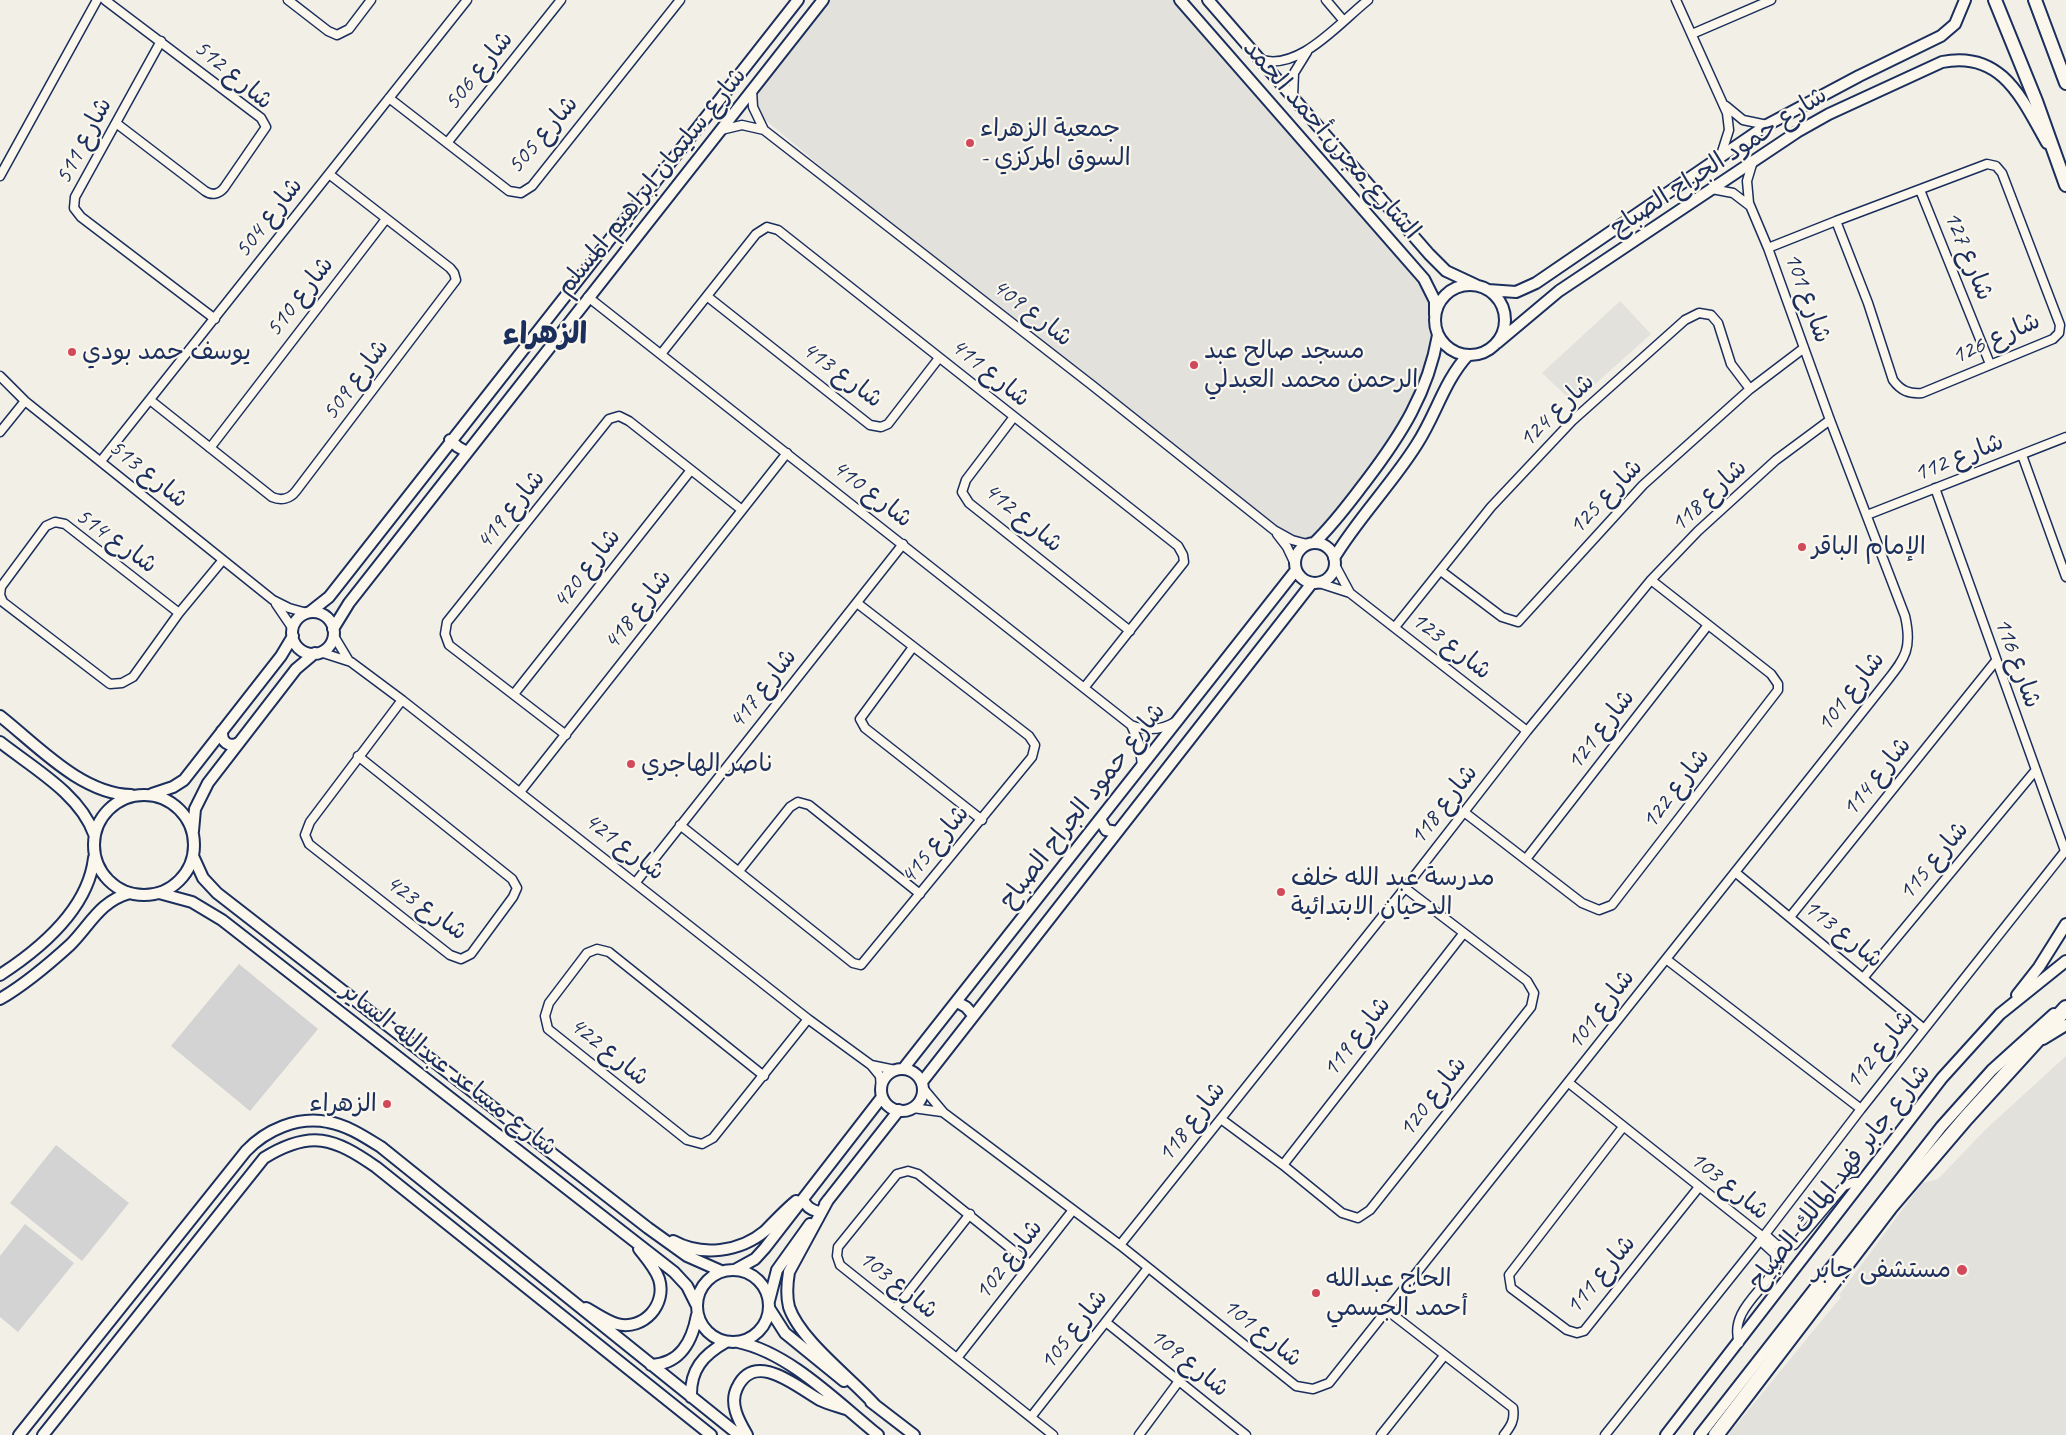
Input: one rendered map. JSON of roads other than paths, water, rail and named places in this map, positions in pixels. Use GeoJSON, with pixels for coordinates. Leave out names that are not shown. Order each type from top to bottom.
{"type":"FeatureCollection","features":[{"type":"Feature","properties":{"kind":"highway"},"geometry":{"type":"LineString","coordinates":[[1716,1435],[1890,1207],[2066,1006]]}},
{"type":"Feature","properties":{"kind":"main road"},"geometry":{"type":"LineString","coordinates":[[1995,0],[2033,93],[2066,185]]}},
{"type":"Feature","properties":{"kind":"main road"},"geometry":{"type":"LineString","coordinates":[[2035,0],[2062,68],[2066,83]]}},
{"type":"Feature","properties":{"kind":"street"},"geometry":{"type":"LineString","coordinates":[[0,176],[97,0]]}},
{"type":"Feature","properties":{"kind":"street","name":"شارع 512"},"geometry":{"type":"LineString","coordinates":[[105,0],[261,118],[266,124],[264,132],[222,190],[212,194],[205,191],[116,123]]}},
{"type":"Feature","properties":{"kind":"street"},"geometry":{"type":"LineString","coordinates":[[288,0],[328,31],[337,34],[349,29],[372,0]]}},
{"type":"Feature","properties":{"kind":"street","name":"شارع 504"},"geometry":{"type":"LineString","coordinates":[[101,461],[467,0]]}},
{"type":"Feature","properties":{"kind":"street","name":"شارع 506"},"geometry":{"type":"LineString","coordinates":[[448,143],[561,0]]}},
{"type":"Feature","properties":{"kind":"street","name":"شارع 505"},"geometry":{"type":"LineString","coordinates":[[389,98],[508,191],[525,192],[532,186],[680,0]]}},
{"type":"Feature","properties":{"kind":"street","name":"شارع سليمان ابراهيم المسلم"},"geometry":{"type":"LineString","coordinates":[[308,612],[329,597],[450,440],[798,0]]}},
{"type":"Feature","properties":{"kind":"street","name":"شارع سليمان ابراهيم المسلم"},"geometry":{"type":"LineString","coordinates":[[333,633],[344,609],[823,0]]}},
{"type":"Feature","properties":{"kind":"street","name":"الشارع مجرن أحمد الحمد"},"geometry":{"type":"LineString","coordinates":[[1180,0],[1424,279],[1435,301],[1435,315]]}},
{"type":"Feature","properties":{"kind":"street","name":"الشارع مجرن أحمد الحمد"},"geometry":{"type":"LineString","coordinates":[[1208,0],[1428,254],[1446,271],[1476,285]]}},
{"type":"Feature","properties":{"kind":"street"},"geometry":{"type":"LineString","coordinates":[[1326,0],[1343,20]]}},
{"type":"Feature","properties":{"kind":"street"},"geometry":{"type":"LineString","coordinates":[[1258,58],[1272,62],[1286,61],[1310,49],[1368,0]]}},
{"type":"Feature","properties":{"kind":"street"},"geometry":{"type":"LineString","coordinates":[[1676,0],[1724,104],[1729,130],[1721,156]]}},
{"type":"Feature","properties":{"kind":"street"},"geometry":{"type":"LineString","coordinates":[[1692,34],[1771,0]]}},
{"type":"Feature","properties":{"kind":"street","name":"شارع حمود الجراح الصباح"},"geometry":{"type":"LineString","coordinates":[[1488,290],[1507,292],[1530,287],[1767,125],[1903,55],[1933,42],[1950,30],[1959,18],[1965,0]]}},
{"type":"Feature","properties":{"kind":"street","name":"شارع 511"},"geometry":{"type":"LineString","coordinates":[[161,41],[74,197],[76,212],[214,319]]}},
{"type":"Feature","properties":{"kind":"street"},"geometry":{"type":"LineString","coordinates":[[1293,98],[1294,73],[1310,49]]}},
{"type":"Feature","properties":{"kind":"street"},"geometry":{"type":"LineString","coordinates":[[1903,55],[1910,63],[1911,74]]}},
{"type":"Feature","properties":{"kind":"street","name":"شارع حمود الجراح الصباح"},"geometry":{"type":"LineString","coordinates":[[1496,343],[1544,302],[1754,159],[1829,114],[1911,74],[1952,60],[1974,61],[1994,69],[2017,91],[2056,158]]}},
{"type":"Feature","properties":{"kind":"street","name":"شارع 409"},"geometry":{"type":"LineString","coordinates":[[752,90],[754,107],[764,130]]}},
{"type":"Feature","properties":{"kind":"street"},"geometry":{"type":"LineString","coordinates":[[1724,104],[1743,120],[1767,125]]}},
{"type":"Feature","properties":{"kind":"street","name":"شارع 409"},"geometry":{"type":"LineString","coordinates":[[721,130],[742,125],[764,130],[1093,386],[1274,530],[1292,540],[1311,544]]}},
{"type":"Feature","properties":{"kind":"street","name":"شارع 101"},"geometry":{"type":"LineString","coordinates":[[922,1085],[944,1112],[1120,1245],[1296,1386],[1312,1389],[1329,1382],[1388,1311],[1569,1083],[1888,680],[1907,652],[1909,638],[1904,616],[1768,248],[1752,210],[1748,196],[1747,180],[1754,159]]}},
{"type":"Feature","properties":{"kind":"street","name":"شارع 126"},"geometry":{"type":"LineString","coordinates":[[1768,248],[1836,221],[1987,164],[1996,166],[2002,173],[2060,329],[2053,339],[1922,392],[1908,393],[1897,386],[1836,221]]}},
{"type":"Feature","properties":{"kind":"street","name":"شارع 509"},"geometry":{"type":"LineString","coordinates":[[150,400],[275,498],[283,499],[291,496],[302,483],[455,283],[455,276],[452,270],[329,174]]}},
{"type":"Feature","properties":{"kind":"street","name":"شارع 101"},"geometry":{"type":"LineString","coordinates":[[1708,190],[1721,189],[1733,193],[1744,200],[1752,210]]}},
{"type":"Feature","properties":{"kind":"street","name":"شارع 127"},"geometry":{"type":"LineString","coordinates":[[1920,190],[1990,364]]}},
{"type":"Feature","properties":{"kind":"street","name":"شارع 510"},"geometry":{"type":"LineString","coordinates":[[210,448],[386,219]]}},
{"type":"Feature","properties":{"kind":"street","name":"شارع 411"},"geometry":{"type":"LineString","coordinates":[[661,354],[756,234],[767,227],[778,230],[1178,546],[1183,555],[1184,562],[1084,688]]}},
{"type":"Feature","properties":{"kind":"street"},"geometry":{"type":"LineString","coordinates":[[1438,335],[1450,349],[1468,355],[1488,350],[1496,343],[1503,332],[1505,320],[1500,303],[1488,290],[1476,285],[1454,288],[1444,295],[1438,304],[1435,315],[1438,335],[1429,374],[1403,431],[1333,524],[1297,554],[1296,567],[1302,579],[1316,583],[1330,576],[1335,562],[1354,528],[1420,439],[1446,386],[1468,355]]}},
{"type":"Feature","properties":{"kind":"street","name":"شارع 410"},"geometry":{"type":"LineString","coordinates":[[588,297],[1131,725],[1150,730],[1163,728],[1175,722]]}},
{"type":"Feature","properties":{"kind":"street","name":"شارع 413"},"geometry":{"type":"LineString","coordinates":[[708,297],[870,425],[881,427],[888,424],[939,358]]}},
{"type":"Feature","properties":{"kind":"street","name":"شارع 124"},"geometry":{"type":"LineString","coordinates":[[1395,627],[1491,507],[1572,421],[1685,320],[1699,313],[1711,315],[1718,324],[1731,364],[1750,389]]}},
{"type":"Feature","properties":{"kind":"street","name":"شارع 125"},"geometry":{"type":"LineString","coordinates":[[1441,571],[1502,617],[1518,622],[1643,485],[1750,389],[1804,348]]}},
{"type":"Feature","properties":{"kind":"street","name":"شارع 513"},"geometry":{"type":"LineString","coordinates":[[0,376],[25,401],[222,561],[273,600],[288,608],[308,612]]}},
{"type":"Feature","properties":{"kind":"street"},"geometry":{"type":"LineString","coordinates":[[0,432],[25,401]]}},
{"type":"Feature","properties":{"kind":"street","name":"شارع 419"},"geometry":{"type":"LineString","coordinates":[[566,735],[449,645],[445,634],[447,622],[609,419],[619,416],[629,421],[742,510]]}},
{"type":"Feature","properties":{"kind":"street","name":"شارع 412"},"geometry":{"type":"LineString","coordinates":[[1014,418],[966,480],[962,492],[969,503],[1130,631]]}},
{"type":"Feature","properties":{"kind":"street","name":"شارع 118"},"geometry":{"type":"LineString","coordinates":[[1120,1245],[1405,888],[1527,731],[1651,580],[1698,530],[1776,460],[1830,420]]}},
{"type":"Feature","properties":{"kind":"street","name":"شارع 112"},"geometry":{"type":"LineString","coordinates":[[1867,516],[2066,438]]}},
{"type":"Feature","properties":{"kind":"street"},"geometry":{"type":"LineString","coordinates":[[450,440],[458,448],[467,452]]}},
{"type":"Feature","properties":{"kind":"street"},"geometry":{"type":"LineString","coordinates":[[441,452],[451,457],[457,466]]}},
{"type":"Feature","properties":{"kind":"street","name":"شارع 418"},"geometry":{"type":"LineString","coordinates":[[520,792],[787,453]]}},
{"type":"Feature","properties":{"kind":"street"},"geometry":{"type":"LineString","coordinates":[[2022,455],[2066,577]]}},
{"type":"Feature","properties":{"kind":"street","name":"شارع 420"},"geometry":{"type":"LineString","coordinates":[[514,694],[691,470]]}},
{"type":"Feature","properties":{"kind":"street"},"geometry":{"type":"LineString","coordinates":[[1365,482],[1373,484],[1381,494]]}},
{"type":"Feature","properties":{"kind":"street","name":"شارع 116"},"geometry":{"type":"LineString","coordinates":[[1935,488],[1995,662],[2066,850]]}},
{"type":"Feature","properties":{"kind":"street","name":"شارع 514"},"geometry":{"type":"LineString","coordinates":[[179,613],[65,524],[54,522],[46,526],[2,588],[0,595],[3,602],[110,684],[122,683],[133,677],[179,613],[222,561]]}},
{"type":"Feature","properties":{"kind":"street","name":"شارع 409"},"geometry":{"type":"LineString","coordinates":[[1274,530],[1287,547],[1296,567]]}},
{"type":"Feature","properties":{"kind":"street","name":"شارع 417"},"geometry":{"type":"LineString","coordinates":[[636,882],[903,544]]}},
{"type":"Feature","properties":{"kind":"street"},"geometry":{"type":"LineString","coordinates":[[1311,544],[1323,545],[1330,550],[1335,562]]}},
{"type":"Feature","properties":{"kind":"street","name":"شارع 123"},"geometry":{"type":"LineString","coordinates":[[1335,562],[1350,593]]}},
{"type":"Feature","properties":{"kind":"street","name":"شارع حمود الجراح الصباح"},"geometry":{"type":"LineString","coordinates":[[899,1070],[956,1002],[1296,567]]}},
{"type":"Feature","properties":{"kind":"street","name":"شارع 122"},"geometry":{"type":"LineString","coordinates":[[1464,812],[1582,903],[1599,910],[1612,905],[1778,690],[1778,684],[1771,674],[1651,580]]}},
{"type":"Feature","properties":{"kind":"street","name":"شارع حمود الجراح الصباح"},"geometry":{"type":"LineString","coordinates":[[922,1085],[973,1016],[1117,832],[1316,583]]}},
{"type":"Feature","properties":{"kind":"street","name":"شارع 123"},"geometry":{"type":"LineString","coordinates":[[1316,583],[1350,593],[1527,731]]}},
{"type":"Feature","properties":{"kind":"street","name":"شارع 513"},"geometry":{"type":"LineString","coordinates":[[273,600],[293,632]]}},
{"type":"Feature","properties":{"kind":"street","name":"شارع 415"},"geometry":{"type":"LineString","coordinates":[[680,825],[853,962],[862,965],[982,820],[1032,757],[1035,745],[1029,736],[857,603]]}},
{"type":"Feature","properties":{"kind":"street"},"geometry":{"type":"LineString","coordinates":[[0,975],[48,936],[78,903],[89,880],[94,855],[94,834],[100,819],[110,807],[124,798],[161,793],[184,780],[281,656],[300,616],[308,612],[324,615],[329,620],[333,633],[326,648],[296,669],[200,795],[193,823],[193,856],[181,879],[175,885],[159,893],[144,896],[130,894],[117,888],[107,879],[99,868],[94,855]]}},
{"type":"Feature","properties":{"kind":"street","name":"شارع 121"},"geometry":{"type":"LineString","coordinates":[[1526,859],[1708,625]]}},
{"type":"Feature","properties":{"kind":"street"},"geometry":{"type":"LineString","coordinates":[[293,632],[294,642],[303,650],[317,653]]}},
{"type":"Feature","properties":{"kind":"street","name":"شارع 421"},"geometry":{"type":"LineString","coordinates":[[333,633],[351,662],[636,882],[808,1019],[871,1065],[880,1076],[882,1093]]}},
{"type":"Feature","properties":{"kind":"street"},"geometry":{"type":"LineString","coordinates":[[913,647],[860,719],[865,728],[982,820]]}},
{"type":"Feature","properties":{"kind":"street","name":"شارع 421"},"geometry":{"type":"LineString","coordinates":[[317,653],[351,662]]}},
{"type":"Feature","properties":{"kind":"street","name":"شارع 114"},"geometry":{"type":"LineString","coordinates":[[1790,917],[1995,662]]}},
{"type":"Feature","properties":{"kind":"street","name":"شارع 423"},"geometry":{"type":"LineString","coordinates":[[358,756],[512,879],[517,888],[513,897],[471,954],[462,959],[450,955],[309,844],[305,835],[310,822],[358,756],[402,700]]}},
{"type":"Feature","properties":{"kind":"street"},"geometry":{"type":"LineString","coordinates":[[0,716],[86,782],[112,792],[165,799],[178,808],[188,821],[194,837]]}},
{"type":"Feature","properties":{"kind":"street"},"geometry":{"type":"LineString","coordinates":[[1131,725],[1139,743],[1142,765]]}},
{"type":"Feature","properties":{"kind":"street"},"geometry":{"type":"LineString","coordinates":[[222,731],[221,736],[226,744],[238,743]]}},
{"type":"Feature","properties":{"kind":"street"},"geometry":{"type":"LineString","coordinates":[[0,742],[72,798],[86,814],[94,834]]}},
{"type":"Feature","properties":{"kind":"street","name":"شارع 115"},"geometry":{"type":"LineString","coordinates":[[1864,977],[2035,771]]}},
{"type":"Feature","properties":{"kind":"street"},"geometry":{"type":"LineString","coordinates":[[739,871],[790,807],[798,802],[809,805],[920,894]]}},
{"type":"Feature","properties":{"kind":"street"},"geometry":{"type":"LineString","coordinates":[[1100,819],[1106,830],[1117,832]]}},
{"type":"Feature","properties":{"kind":"street","name":"شارع 112"},"geometry":{"type":"LineString","coordinates":[[1666,959],[1861,1109],[1923,1028],[2066,850]]}},
{"type":"Feature","properties":{"kind":"street","name":"شارع مساعد عبدالله الساير"},"geometry":{"type":"LineString","coordinates":[[193,856],[202,878],[217,892],[648,1228],[687,1256],[721,1271]]}},
{"type":"Feature","properties":{"kind":"street","name":"شارع 113"},"geometry":{"type":"LineString","coordinates":[[1735,872],[1864,977],[1923,1028]]}},
{"type":"Feature","properties":{"kind":"street","name":"شارع 120"},"geometry":{"type":"LineString","coordinates":[[1221,1119],[1283,1165],[1342,1213],[1358,1218],[1370,1210],[1530,1007],[1534,993],[1527,981],[1405,888]]}},
{"type":"Feature","properties":{"kind":"street","name":"شارع مساعد عبدالله الساير"},"geometry":{"type":"LineString","coordinates":[[159,893],[192,902],[222,920],[682,1278],[696,1304]]}},
{"type":"Feature","properties":{"kind":"street"},"geometry":{"type":"LineString","coordinates":[[0,999],[24,984],[58,956],[105,904],[130,894]]}},
{"type":"Feature","properties":{"kind":"street"},"geometry":{"type":"LineString","coordinates":[[2000,1014],[2039,967],[2066,924]]}},
{"type":"Feature","properties":{"kind":"street","name":"شارع 119"},"geometry":{"type":"LineString","coordinates":[[1283,1165],[1463,934]]}},
{"type":"Feature","properties":{"kind":"street","name":"شارع 422"},"geometry":{"type":"LineString","coordinates":[[764,1076],[609,952],[597,949],[587,953],[549,1003],[545,1016],[548,1029],[687,1140],[702,1144],[713,1138],[764,1076],[808,1019]]}},
{"type":"Feature","properties":{"kind":"street","name":"شارع جابر فهد المالك الصباح"},"geometry":{"type":"LineString","coordinates":[[1666,1435],[1942,1078],[2000,1014],[2066,961]]}},
{"type":"Feature","properties":{"kind":"street"},"geometry":{"type":"LineString","coordinates":[[956,1002],[966,1007],[973,1016]]}},
{"type":"Feature","properties":{"kind":"street","name":"شارع جابر فهد المالك الصباح"},"geometry":{"type":"LineString","coordinates":[[1700,1435],[1860,1228],[1941,1128],[1992,1070],[2035,1030],[2066,1006]]}},
{"type":"Feature","properties":{"kind":"street"},"geometry":{"type":"LineString","coordinates":[[2030,1048],[2066,1024]]}},
{"type":"Feature","properties":{"kind":"street","name":"شارع 421"},"geometry":{"type":"LineString","coordinates":[[871,1065],[899,1070]]}},
{"type":"Feature","properties":{"kind":"street"},"geometry":{"type":"LineString","coordinates":[[735,1270],[760,1254],[812,1188],[882,1093],[888,1074],[899,1070],[914,1073],[922,1085],[922,1096],[913,1108],[899,1110],[889,1106],[882,1093]]}},
{"type":"Feature","properties":{"kind":"street","name":"شارع 103"},"geometry":{"type":"LineString","coordinates":[[1569,1083],[1763,1237],[1605,1435]]}},
{"type":"Feature","properties":{"kind":"street","name":"شارع 101"},"geometry":{"type":"LineString","coordinates":[[913,1108],[944,1112]]}},
{"type":"Feature","properties":{"kind":"street"},"geometry":{"type":"LineString","coordinates":[[1739,1343],[1736,1330],[1739,1318],[1776,1267],[1775,1254],[1764,1244],[1763,1237],[1861,1109]]}},
{"type":"Feature","properties":{"kind":"street"},"geometry":{"type":"LineString","coordinates":[[697,1315],[708,1332],[726,1342],[747,1340],[759,1331],[767,1318],[777,1270],[828,1200],[899,1110]]}},
{"type":"Feature","properties":{"kind":"street"},"geometry":{"type":"LineString","coordinates":[[19,1435],[246,1151],[257,1140],[272,1131],[296,1122],[327,1122],[358,1133],[381,1147],[525,1265],[739,1435]]}},
{"type":"Feature","properties":{"kind":"street","name":"شارع 111"},"geometry":{"type":"LineString","coordinates":[[1623,1127],[1509,1275],[1511,1288],[1567,1330],[1577,1333],[1584,1331],[1699,1186]]}},
{"type":"Feature","properties":{"kind":"street"},"geometry":{"type":"LineString","coordinates":[[43,1435],[260,1164],[279,1149],[301,1141],[332,1142],[348,1148],[376,1167],[711,1435]]}},
{"type":"Feature","properties":{"kind":"street"},"geometry":{"type":"LineString","coordinates":[[246,1151],[248,1161],[253,1165],[260,1164]]}},
{"type":"Feature","properties":{"kind":"street","name":"شارع 103"},"geometry":{"type":"LineString","coordinates":[[1030,1264],[918,1174],[908,1172],[897,1174],[838,1247],[837,1256],[840,1265],[1053,1435]]}},
{"type":"Feature","properties":{"kind":"street"},"geometry":{"type":"LineString","coordinates":[[1763,1237],[1768,1237],[1777,1245],[1794,1245],[1844,1186],[1851,1182],[1861,1182]]}},
{"type":"Feature","properties":{"kind":"street"},"geometry":{"type":"LineString","coordinates":[[648,1228],[687,1247],[708,1251],[728,1249],[757,1237],[812,1188]]}},
{"type":"Feature","properties":{"kind":"street"},"geometry":{"type":"LineString","coordinates":[[803,1199],[805,1204],[812,1210],[819,1212]]}},
{"type":"Feature","properties":{"kind":"street"},"geometry":{"type":"LineString","coordinates":[[828,1200],[789,1272],[787,1289],[789,1305],[806,1335],[875,1405]]}},
{"type":"Feature","properties":{"kind":"street","name":"شارع 102"},"geometry":{"type":"LineString","coordinates":[[957,1358],[1073,1210]]}},
{"type":"Feature","properties":{"kind":"street"},"geometry":{"type":"LineString","coordinates":[[895,1309],[970,1214]]}},
{"type":"Feature","properties":{"kind":"street"},"geometry":{"type":"LineString","coordinates":[[572,1302],[617,1324],[632,1324],[651,1314],[659,1301],[659,1280],[635,1242]]}},
{"type":"Feature","properties":{"kind":"street"},"geometry":{"type":"LineString","coordinates":[[166,1250],[177,1255],[180,1263]]}},
{"type":"Feature","properties":{"kind":"street"},"geometry":{"type":"LineString","coordinates":[[515,1278],[512,1273],[513,1268],[520,1263],[525,1265]]}},
{"type":"Feature","properties":{"kind":"street","name":"شارع 105"},"geometry":{"type":"LineString","coordinates":[[1031,1417],[1148,1268]]}},
{"type":"Feature","properties":{"kind":"street"},"geometry":{"type":"LineString","coordinates":[[651,1366],[670,1362],[678,1356],[691,1336],[697,1315],[696,1304],[704,1284],[721,1271],[735,1270],[747,1273],[758,1280],[765,1289],[778,1326],[792,1340],[914,1435]]}},
{"type":"Feature","properties":{"kind":"street"},"geometry":{"type":"LineString","coordinates":[[1388,1311],[1513,1408],[1514,1417],[1512,1425],[1504,1435]]}},
{"type":"Feature","properties":{"kind":"street","name":"شارع 109"},"geometry":{"type":"LineString","coordinates":[[1106,1323],[1246,1435]]}},
{"type":"Feature","properties":{"kind":"street"},"geometry":{"type":"LineString","coordinates":[[691,1397],[692,1378],[696,1368],[708,1353],[726,1342]]}},
{"type":"Feature","properties":{"kind":"street"},"geometry":{"type":"LineString","coordinates":[[737,1342],[758,1348],[778,1357],[878,1435]]}},
{"type":"Feature","properties":{"kind":"street"},"geometry":{"type":"LineString","coordinates":[[1381,1435],[1444,1356]]}},
{"type":"Feature","properties":{"kind":"street"},"geometry":{"type":"LineString","coordinates":[[747,1435],[734,1403],[734,1394],[741,1381],[761,1371],[772,1372],[820,1400],[846,1409]]}},
{"type":"Feature","properties":{"kind":"street"},"geometry":{"type":"LineString","coordinates":[[1139,1435],[1179,1381]]}},
{"type":"Feature","properties":{"kind":"place","name":"جمعية الزهراء - السوق المركزي"},"geometry":{"type":"Point","coordinates":[970,143]}},
{"type":"Feature","properties":{"kind":"place","name":"يوسف حمد بودي"},"geometry":{"type":"Point","coordinates":[72,352]}},
{"type":"Feature","properties":{"kind":"place","name":"مسجد صالح عبد الرحمن محمد العبدلي"},"geometry":{"type":"Point","coordinates":[1194,365]}},
{"type":"Feature","properties":{"kind":"place","name":"الإمام الباقر"},"geometry":{"type":"Point","coordinates":[1802,547]}},
{"type":"Feature","properties":{"kind":"place","name":"ناصر الهاجري"},"geometry":{"type":"Point","coordinates":[631,764]}},
{"type":"Feature","properties":{"kind":"place","name":"مدرسة عبد الله خلف الدحيان الابتدائية"},"geometry":{"type":"Point","coordinates":[1281,892]}},
{"type":"Feature","properties":{"kind":"place","name":"الزهراء"},"geometry":{"type":"Point","coordinates":[387,1104]}},
{"type":"Feature","properties":{"kind":"place","name":"مستشفى جابر"},"geometry":{"type":"Point","coordinates":[1962,1270]}},
{"type":"Feature","properties":{"kind":"place","name":"الحاج عبدالله أحمد الجسمي"},"geometry":{"type":"Point","coordinates":[1316,1293]}},
{"type":"Feature","properties":{"kind":"district","name":"الزهراء"},"geometry":{"type":"Point","coordinates":[545,335]}}]}
